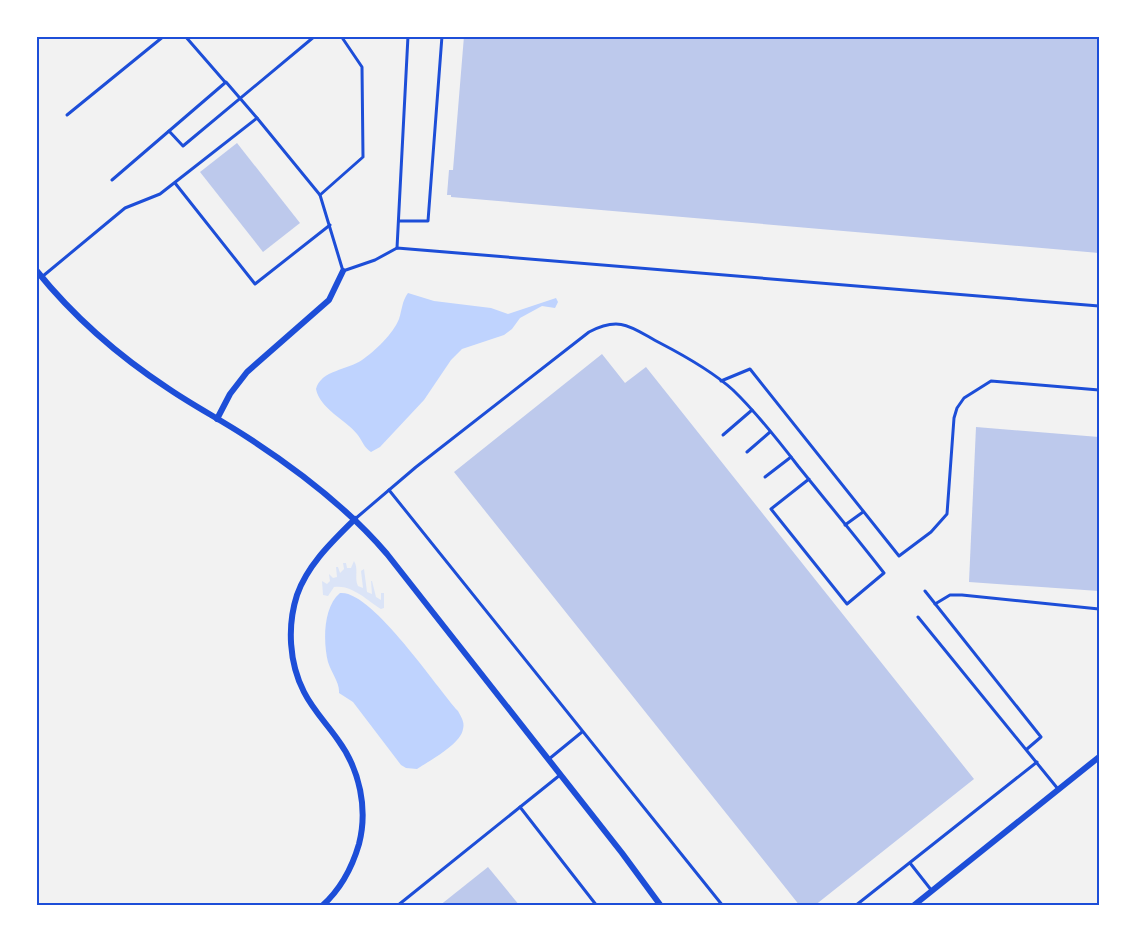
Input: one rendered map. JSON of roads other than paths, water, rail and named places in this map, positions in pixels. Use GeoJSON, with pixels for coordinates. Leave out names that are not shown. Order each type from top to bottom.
{"type":"FeatureCollection","features":[{"type":"Feature","properties":{"kind":"street"},"geometry":{"type":"LineString","coordinates":[[36,270],[79,317],[116,349],[168,389],[283,461],[355,519],[387,554],[628,861],[660,906]]}},
{"type":"Feature","properties":{"kind":"street"},"geometry":{"type":"LineString","coordinates":[[217,419],[230,394],[247,372],[329,300],[343,271]]}},
{"type":"Feature","properties":{"kind":"street"},"geometry":{"type":"LineString","coordinates":[[322,906],[337,890],[355,857],[361,837],[363,815],[361,795],[358,779],[349,757],[314,710],[298,680],[291,645],[291,630],[294,605],[303,582],[318,559],[355,519]]}},
{"type":"Feature","properties":{"kind":"street"},"geometry":{"type":"LineString","coordinates":[[913,906],[1099,757]]}},
{"type":"Feature","properties":{"kind":"lane"},"geometry":{"type":"LineString","coordinates":[[67,115],[164,36]]}},
{"type":"Feature","properties":{"kind":"lane"},"geometry":{"type":"LineString","coordinates":[[185,36],[257,118],[320,195],[343,271],[375,260],[397,248],[1099,306]]}},
{"type":"Feature","properties":{"kind":"lane"},"geometry":{"type":"LineString","coordinates":[[169,131],[183,146],[315,36]]}},
{"type":"Feature","properties":{"kind":"lane"},"geometry":{"type":"LineString","coordinates":[[320,195],[363,157],[362,66],[341,36]]}},
{"type":"Feature","properties":{"kind":"lane"},"geometry":{"type":"LineString","coordinates":[[397,248],[408,36]]}},
{"type":"Feature","properties":{"kind":"lane"},"geometry":{"type":"LineString","coordinates":[[399,221],[428,221],[442,36]]}},
{"type":"Feature","properties":{"kind":"lane"},"geometry":{"type":"LineString","coordinates":[[112,180],[226,82]]}},
{"type":"Feature","properties":{"kind":"lane"},"geometry":{"type":"LineString","coordinates":[[42,277],[125,208],[160,194],[257,118]]}},
{"type":"Feature","properties":{"kind":"lane"},"geometry":{"type":"LineString","coordinates":[[175,183],[255,284],[330,225]]}},
{"type":"Feature","properties":{"kind":"lane"},"geometry":{"type":"LineString","coordinates":[[355,519],[582,337],[603,326],[620,323],[675,351],[721,381],[752,410],[809,479],[884,573],[847,603],[771,509],[809,479]]}},
{"type":"Feature","properties":{"kind":"lane"},"geometry":{"type":"LineString","coordinates":[[721,381],[750,369],[899,556],[940,524],[947,514],[954,418],[964,398],[991,381],[1099,390]]}},
{"type":"Feature","properties":{"kind":"lane"},"geometry":{"type":"LineString","coordinates":[[723,435],[752,410]]}},
{"type":"Feature","properties":{"kind":"lane"},"geometry":{"type":"LineString","coordinates":[[747,452],[770,432]]}},
{"type":"Feature","properties":{"kind":"lane"},"geometry":{"type":"LineString","coordinates":[[765,477],[791,457]]}},
{"type":"Feature","properties":{"kind":"lane"},"geometry":{"type":"LineString","coordinates":[[389,490],[723,906]]}},
{"type":"Feature","properties":{"kind":"lane"},"geometry":{"type":"LineString","coordinates":[[845,525],[863,512]]}},
{"type":"Feature","properties":{"kind":"lane"},"geometry":{"type":"LineString","coordinates":[[925,591],[1041,738],[1026,749]]}},
{"type":"Feature","properties":{"kind":"lane"},"geometry":{"type":"LineString","coordinates":[[934,604],[950,595],[962,595],[1099,609]]}},
{"type":"Feature","properties":{"kind":"lane"},"geometry":{"type":"LineString","coordinates":[[918,617],[1058,789]]}},
{"type":"Feature","properties":{"kind":"lane"},"geometry":{"type":"LineString","coordinates":[[548,760],[582,732]]}},
{"type":"Feature","properties":{"kind":"lane"},"geometry":{"type":"LineString","coordinates":[[855,906],[1037,762]]}},
{"type":"Feature","properties":{"kind":"lane"},"geometry":{"type":"LineString","coordinates":[[397,906],[560,775]]}},
{"type":"Feature","properties":{"kind":"lane"},"geometry":{"type":"LineString","coordinates":[[520,807],[597,906]]}},
{"type":"Feature","properties":{"kind":"lane"},"geometry":{"type":"LineString","coordinates":[[910,863],[932,891]]}},
{"type":"Feature","properties":{"kind":"water"},"geometry":{"type":"Polygon","coordinates":[[[408,293],[434,301],[491,308],[508,314],[556,298],[558,302],[555,308],[542,306],[520,318],[504,335],[462,349],[451,360],[424,400],[380,447],[371,452],[359,436],[322,402],[316,389],[323,378],[362,360],[383,342],[396,325],[408,293]]]}},
{"type":"Feature","properties":{"kind":"water"},"geometry":{"type":"Polygon","coordinates":[[[340,593],[353,596],[369,607],[385,623],[420,663],[458,711],[462,720],[463,729],[457,740],[444,752],[417,769],[401,765],[353,702],[339,693],[337,681],[328,662],[325,635],[330,607],[340,593]]]}}]}
